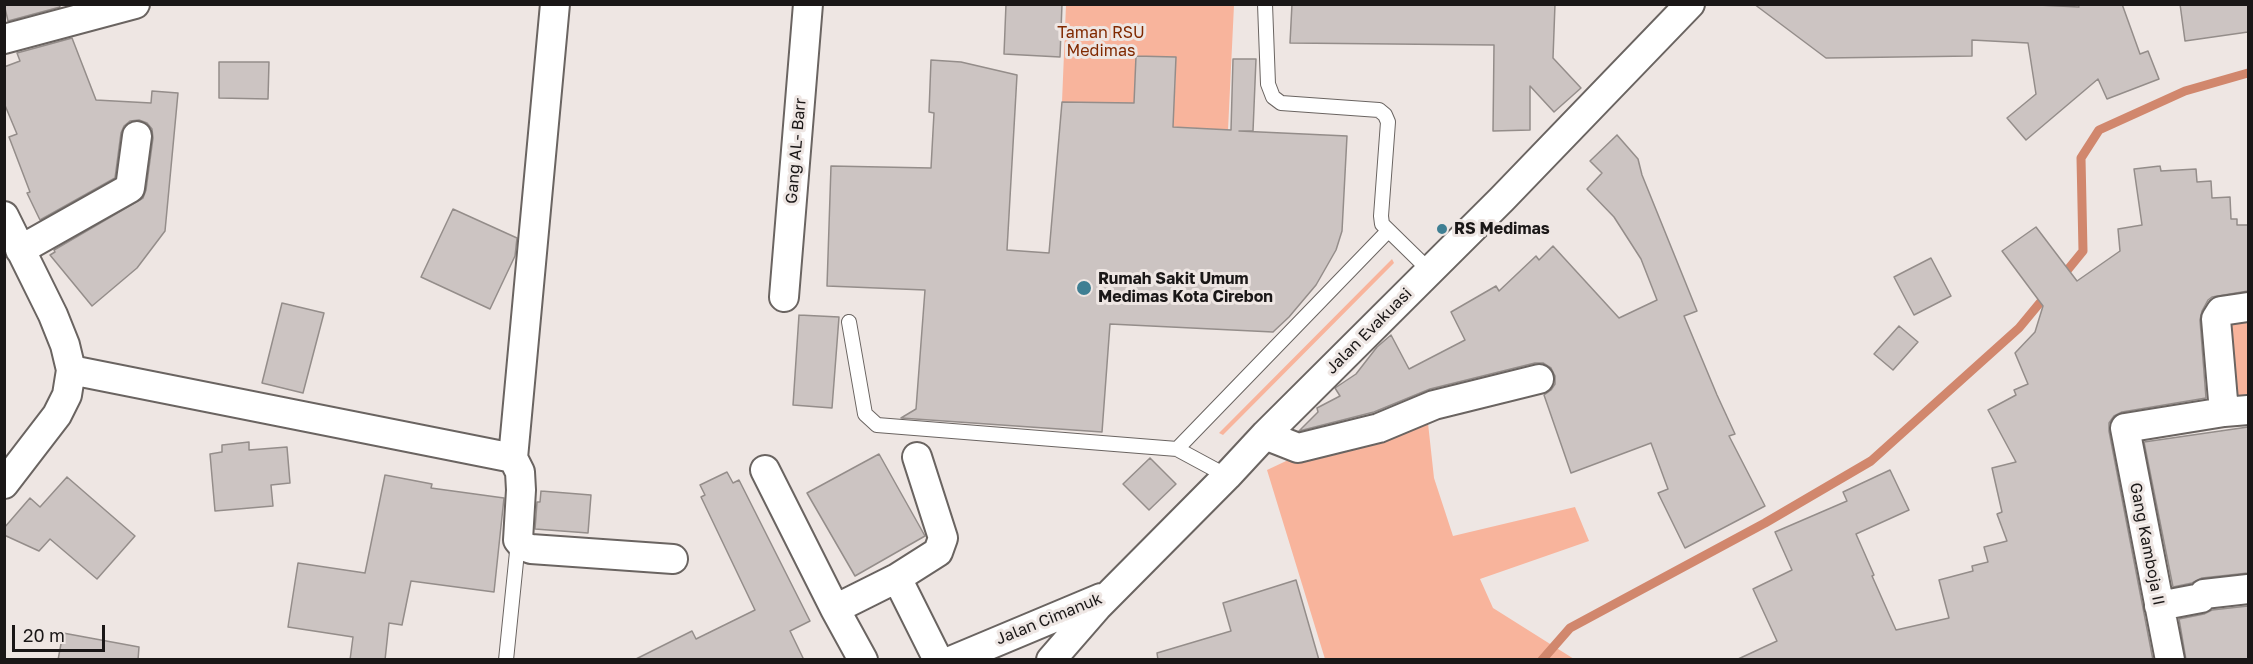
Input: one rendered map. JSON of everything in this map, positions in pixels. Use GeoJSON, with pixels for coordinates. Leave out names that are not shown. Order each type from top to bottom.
{"type":"FeatureCollection","features":[{"type":"Feature","properties":{"kind":"street"},"geometry":{"type":"LineString","coordinates":[[4,39],[135,4]]}},
{"type":"Feature","properties":{"kind":"street"},"geometry":{"type":"LineString","coordinates":[[555,4],[513,458],[520,472],[518,540],[523,546],[531,549],[673,559]]}},
{"type":"Feature","properties":{"kind":"street","name":"Gang AL- Barr"},"geometry":{"type":"LineString","coordinates":[[784,297],[808,4]]}},
{"type":"Feature","properties":{"kind":"street","name":"Jalan Evakuasi"},"geometry":{"type":"LineString","coordinates":[[1051,660],[1086,618],[1265,435],[1502,199],[1663,15],[1690,4]]}},
{"type":"Feature","properties":{"kind":"street"},"geometry":{"type":"LineString","coordinates":[[20,250],[130,188],[137,136]]}},
{"type":"Feature","properties":{"kind":"street"},"geometry":{"type":"LineString","coordinates":[[4,216],[53,315],[65,345],[71,370],[67,395],[57,415],[4,484]]}},
{"type":"Feature","properties":{"kind":"street"},"geometry":{"type":"LineString","coordinates":[[2236,411],[2216,319],[2221,311],[2248,307]]}},
{"type":"Feature","properties":{"kind":"street"},"geometry":{"type":"LineString","coordinates":[[71,370],[513,458]]}},
{"type":"Feature","properties":{"kind":"street"},"geometry":{"type":"LineString","coordinates":[[1265,435],[1298,448],[1379,428],[1434,405],[1539,379]]}},
{"type":"Feature","properties":{"kind":"street","name":"Gang Kamboja II"},"geometry":{"type":"LineString","coordinates":[[2170,660],[2125,428],[2236,411]]}},
{"type":"Feature","properties":{"kind":"street"},"geometry":{"type":"LineString","coordinates":[[835,609],[897,578],[938,552],[943,538],[917,457]]}},
{"type":"Feature","properties":{"kind":"street"},"geometry":{"type":"LineString","coordinates":[[765,470],[863,660]]}},
{"type":"Feature","properties":{"kind":"street"},"geometry":{"type":"LineString","coordinates":[[897,578],[938,660]]}},
{"type":"Feature","properties":{"kind":"street"},"geometry":{"type":"LineString","coordinates":[[2159,606],[2201,598],[2204,594],[2248,589]]}},
{"type":"Feature","properties":{"kind":"street","name":"Jalan Cimanuk"},"geometry":{"type":"LineString","coordinates":[[953,660],[1112,593]]}},
{"type":"Feature","properties":{"kind":"lane"},"geometry":{"type":"LineString","coordinates":[[1265,4],[1268,84],[1273,97],[1281,103],[1379,110],[1385,115],[1388,122],[1381,216],[1383,224],[1429,270]]}},
{"type":"Feature","properties":{"kind":"lane"},"geometry":{"type":"LineString","coordinates":[[1177,449],[1388,231]]}},
{"type":"Feature","properties":{"kind":"lane"},"geometry":{"type":"LineString","coordinates":[[849,322],[865,414],[877,425],[1177,449],[1227,476]]}},
{"type":"Feature","properties":{"kind":"lane"},"geometry":{"type":"LineString","coordinates":[[506,660],[518,540]]}},
{"type":"Feature","properties":{"kind":"green space","name":"Taman RSU Medimas"},"geometry":{"type":"Polygon","coordinates":[[[1066,5],[1234,5],[1228,130],[1147,125],[1149,91],[1175,92],[1176,57],[1136,56],[1134,103],[1062,102],[1066,5]]]}},
{"type":"Feature","properties":{"kind":"green space"},"geometry":{"type":"Polygon","coordinates":[[[1392,259],[1394,263],[1223,435],[1219,433],[1392,259]]]}},
{"type":"Feature","properties":{"kind":"green space"},"geometry":{"type":"Polygon","coordinates":[[[2248,316],[2248,400],[2233,402],[2223,319],[2248,316]]]}},
{"type":"Feature","properties":{"kind":"green space"},"geometry":{"type":"Polygon","coordinates":[[[1427,414],[1434,478],[1453,536],[1575,507],[1589,541],[1480,579],[1493,608],[1574,659],[1325,659],[1267,470],[1301,454],[1427,414]]]}},
{"type":"Feature","properties":{"kind":"building"},"geometry":{"type":"Polygon","coordinates":[[[4,4],[59,4],[60,7],[8,21],[4,4]]]}},
{"type":"Feature","properties":{"kind":"building"},"geometry":{"type":"Polygon","coordinates":[[[1006,4],[1062,4],[1060,57],[1004,54],[1006,4]]]}},
{"type":"Feature","properties":{"kind":"building"},"geometry":{"type":"Polygon","coordinates":[[[1292,4],[1555,4],[1553,58],[1581,88],[1554,112],[1530,86],[1530,130],[1493,131],[1494,45],[1290,43],[1292,4]]]}},
{"type":"Feature","properties":{"kind":"building"},"geometry":{"type":"Polygon","coordinates":[[[1754,4],[2017,4],[2079,7],[2078,4],[2122,4],[2140,54],[2148,51],[2159,79],[2107,99],[2098,79],[2026,140],[2007,118],[2036,94],[2028,43],[1972,40],[1972,56],[1826,58],[1754,4]]]}},
{"type":"Feature","properties":{"kind":"building"},"geometry":{"type":"Polygon","coordinates":[[[2180,4],[2248,4],[2248,32],[2185,41],[2180,4]]]}},
{"type":"Feature","properties":{"kind":"building"},"geometry":{"type":"Polygon","coordinates":[[[72,38],[96,100],[151,103],[152,91],[178,93],[165,231],[137,268],[92,306],[50,255],[55,252],[54,250],[143,198],[153,138],[152,129],[147,123],[139,120],[130,121],[121,133],[115,178],[40,220],[27,193],[30,192],[9,137],[17,134],[4,103],[4,67],[20,61],[17,53],[72,38]]]}},
{"type":"Feature","properties":{"kind":"building"},"geometry":{"type":"Polygon","coordinates":[[[1136,56],[1176,57],[1173,127],[1231,130],[1233,59],[1256,59],[1253,131],[1239,131],[1347,136],[1342,231],[1336,250],[1316,285],[1273,332],[1110,324],[1102,432],[901,418],[916,409],[925,290],[827,286],[831,166],[931,168],[934,113],[929,112],[931,60],[961,62],[1017,75],[1007,250],[1049,253],[1062,102],[1134,103],[1136,56]]]}},
{"type":"Feature","properties":{"kind":"building"},"geometry":{"type":"Polygon","coordinates":[[[219,62],[269,62],[268,99],[219,98],[219,62]]]}},
{"type":"Feature","properties":{"kind":"building"},"geometry":{"type":"Polygon","coordinates":[[[1617,135],[1638,159],[1642,175],[1697,311],[1684,316],[1735,434],[1729,436],[1765,506],[1685,548],[1658,493],[1668,489],[1651,443],[1571,473],[1544,395],[1555,384],[1555,376],[1551,368],[1543,363],[1430,389],[1374,412],[1299,431],[1318,412],[1317,408],[1340,396],[1335,388],[1356,374],[1377,347],[1391,335],[1409,369],[1465,340],[1451,312],[1496,286],[1499,291],[1536,256],[1539,260],[1553,246],[1619,318],[1657,300],[1641,259],[1614,217],[1587,189],[1602,173],[1590,161],[1617,135]]]}},
{"type":"Feature","properties":{"kind":"building"},"geometry":{"type":"Polygon","coordinates":[[[2160,166],[2161,171],[2196,169],[2197,182],[2211,181],[2212,198],[2230,197],[2231,219],[2237,219],[2237,225],[2248,225],[2248,291],[2212,297],[2202,311],[2200,320],[2206,398],[2122,412],[2114,416],[2109,423],[2153,660],[1736,660],[1777,641],[1753,589],[1792,570],[1775,532],[1847,501],[1843,492],[1890,470],[1909,510],[1856,534],[1874,575],[1872,576],[1896,630],[1949,618],[1939,580],[1973,571],[1972,566],[1988,562],[1984,547],[2007,541],[1997,514],[2002,512],[1992,468],[2016,462],[1988,410],[2016,395],[2014,390],[2028,384],[2015,353],[2035,332],[2043,306],[2002,251],[2036,227],[2077,281],[2120,251],[2118,229],[2142,225],[2134,169],[2160,166]]]}},
{"type":"Feature","properties":{"kind":"building"},"geometry":{"type":"Polygon","coordinates":[[[453,209],[517,238],[515,256],[490,309],[421,277],[453,209]]]}},
{"type":"Feature","properties":{"kind":"building"},"geometry":{"type":"Polygon","coordinates":[[[1931,258],[1951,296],[1914,315],[1894,277],[1931,258]]]}},
{"type":"Feature","properties":{"kind":"building"},"geometry":{"type":"Polygon","coordinates":[[[282,303],[324,313],[303,393],[262,383],[282,303]]]}},
{"type":"Feature","properties":{"kind":"building"},"geometry":{"type":"Polygon","coordinates":[[[799,315],[839,317],[832,408],[793,405],[799,315]]]}},
{"type":"Feature","properties":{"kind":"building"},"geometry":{"type":"Polygon","coordinates":[[[1899,326],[1918,342],[1893,370],[1874,354],[1899,326]]]}},
{"type":"Feature","properties":{"kind":"building"},"geometry":{"type":"Polygon","coordinates":[[[2248,427],[2248,573],[2202,578],[2192,583],[2173,587],[2144,442],[2248,427]]]}},
{"type":"Feature","properties":{"kind":"building"},"geometry":{"type":"Polygon","coordinates":[[[249,442],[249,450],[287,447],[290,483],[271,485],[273,506],[215,511],[210,454],[222,452],[222,445],[249,442]]]}},
{"type":"Feature","properties":{"kind":"building"},"geometry":{"type":"Polygon","coordinates":[[[879,454],[925,536],[855,576],[807,493],[879,454]]]}},
{"type":"Feature","properties":{"kind":"building"},"geometry":{"type":"Polygon","coordinates":[[[1150,458],[1176,484],[1149,510],[1123,484],[1150,458]]]}},
{"type":"Feature","properties":{"kind":"building"},"geometry":{"type":"Polygon","coordinates":[[[727,472],[733,483],[739,480],[810,621],[790,631],[804,660],[634,660],[692,631],[696,639],[755,610],[701,497],[705,495],[700,485],[727,472]]]}},
{"type":"Feature","properties":{"kind":"building"},"geometry":{"type":"Polygon","coordinates":[[[385,475],[432,484],[431,488],[504,498],[494,592],[411,581],[402,625],[389,623],[385,660],[350,660],[353,637],[288,627],[298,563],[365,573],[385,475]]]}},
{"type":"Feature","properties":{"kind":"building"},"geometry":{"type":"Polygon","coordinates":[[[67,477],[135,536],[97,579],[50,539],[39,551],[4,535],[4,528],[30,498],[40,507],[67,477]]]}},
{"type":"Feature","properties":{"kind":"building"},"geometry":{"type":"Polygon","coordinates":[[[541,491],[591,495],[588,533],[535,529],[537,502],[540,502],[541,491]]]}},
{"type":"Feature","properties":{"kind":"building"},"geometry":{"type":"Polygon","coordinates":[[[1296,580],[1319,660],[1158,660],[1157,653],[1231,631],[1223,603],[1296,580]]]}},
{"type":"Feature","properties":{"kind":"building"},"geometry":{"type":"Polygon","coordinates":[[[2248,606],[2248,660],[2186,660],[2179,619],[2212,610],[2248,606]]]}},
{"type":"Feature","properties":{"kind":"building"},"geometry":{"type":"Polygon","coordinates":[[[63,633],[139,647],[138,660],[58,660],[63,633]]]}},
{"type":"Feature","properties":{"kind":"waterway"},"geometry":{"type":"LineString","coordinates":[[2061,278],[2083,251],[2081,158],[2099,130],[2185,91],[2248,73]]}},
{"type":"Feature","properties":{"kind":"waterway"},"geometry":{"type":"LineString","coordinates":[[1542,660],[1570,628],[1765,523],[1871,461],[2019,328],[2048,293]]}},
{"type":"Feature","properties":{"kind":"place","name":"RS Medimas"},"geometry":{"type":"Point","coordinates":[1442,229]}},
{"type":"Feature","properties":{"kind":"place","name":"Rumah Sakit Umum Medimas Kota Cirebon"},"geometry":{"type":"Point","coordinates":[1084,288]}}]}
